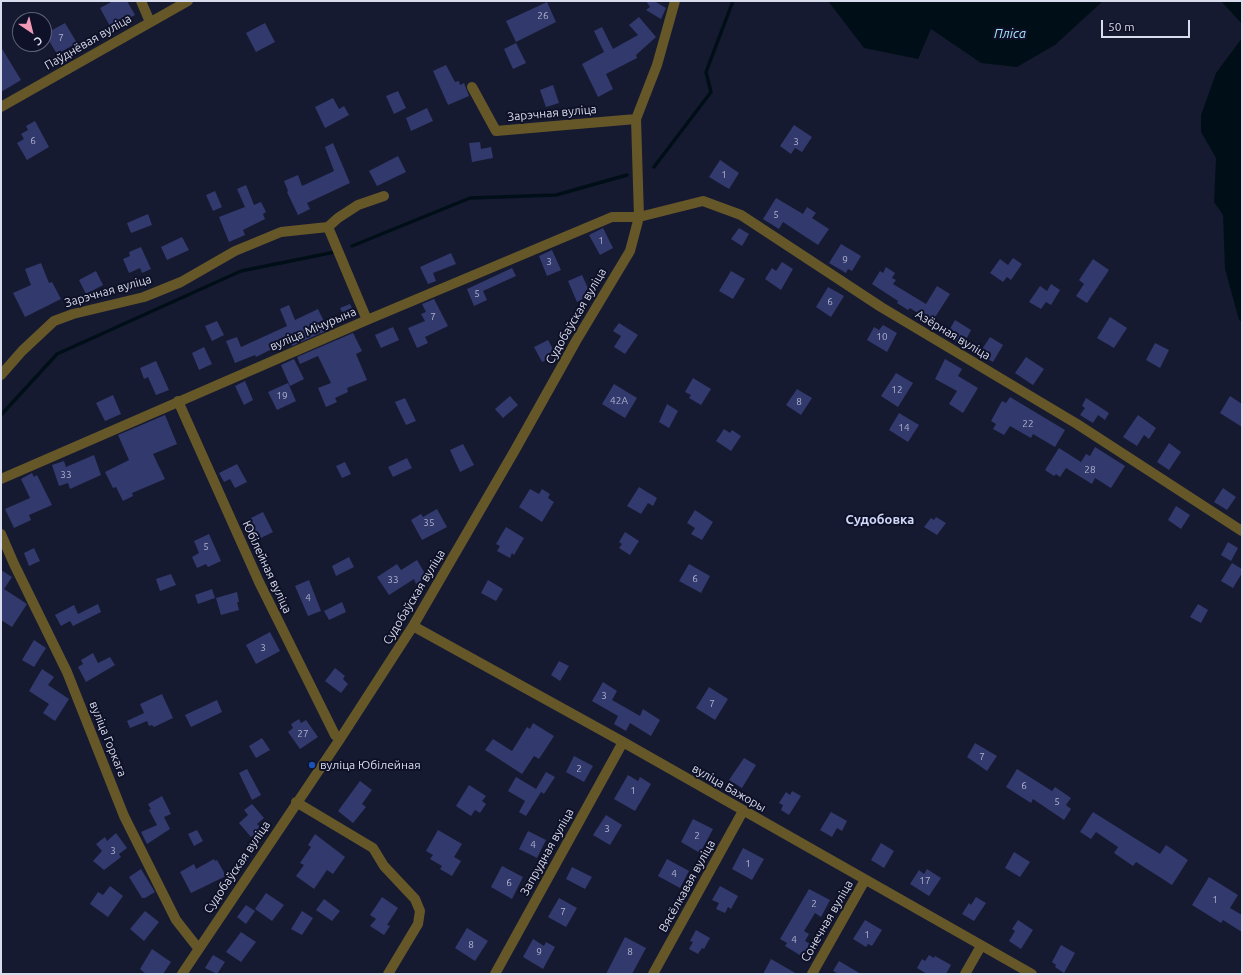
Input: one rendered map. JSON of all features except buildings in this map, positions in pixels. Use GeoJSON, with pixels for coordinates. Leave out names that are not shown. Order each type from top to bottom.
{"type":"FeatureCollection","features":[{"type":"Feature","properties":{"kind":"street"},"geometry":{"type":"LineString","coordinates":[[140,1],[150,22]]}},
{"type":"Feature","properties":{"kind":"street","name":"Паўднёвая вуліца"},"geometry":{"type":"LineString","coordinates":[[1,107],[188,1]]}},
{"type":"Feature","properties":{"kind":"street"},"geometry":{"type":"LineString","coordinates":[[639,216],[636,119],[657,64],[675,1]]}},
{"type":"Feature","properties":{"kind":"street","name":"Зарэчная вуліца"},"geometry":{"type":"LineString","coordinates":[[472,87],[496,131],[636,119]]}},
{"type":"Feature","properties":{"kind":"street"},"geometry":{"type":"LineString","coordinates":[[367,320],[328,227],[338,218],[358,205],[384,196]]}},
{"type":"Feature","properties":{"kind":"street","name":"Азёрная вуліца"},"geometry":{"type":"LineString","coordinates":[[639,216],[703,201],[741,215],[881,307],[1077,424],[1242,531]]}},
{"type":"Feature","properties":{"kind":"street","name":"вуліца Мічурына"},"geometry":{"type":"LineString","coordinates":[[1,479],[178,401],[612,217],[639,216]]}},
{"type":"Feature","properties":{"kind":"street","name":"Судобаўская вуліца"},"geometry":{"type":"LineString","coordinates":[[182,974],[296,802],[340,739],[413,626],[630,251],[639,216]]}},
{"type":"Feature","properties":{"kind":"street","name":"Зарэчная вуліца"},"geometry":{"type":"LineString","coordinates":[[1,375],[22,351],[54,321],[73,314],[144,297],[180,282],[235,251],[281,232],[328,227]]}},
{"type":"Feature","properties":{"kind":"street","name":"Юбілейная вуліца"},"geometry":{"type":"LineString","coordinates":[[178,401],[259,582],[335,735],[340,739]]}},
{"type":"Feature","properties":{"kind":"street","name":"вуліца Горкага"},"geometry":{"type":"LineString","coordinates":[[1,534],[14,564],[67,672],[124,816],[176,920],[198,948]]}},
{"type":"Feature","properties":{"kind":"street","name":"вуліца Бажоры"},"geometry":{"type":"LineString","coordinates":[[413,626],[623,742],[1032,974]]}},
{"type":"Feature","properties":{"kind":"street","name":"Запрудная вуліца"},"geometry":{"type":"LineString","coordinates":[[495,974],[623,742]]}},
{"type":"Feature","properties":{"kind":"street"},"geometry":{"type":"LineString","coordinates":[[296,802],[373,848],[384,866],[415,899],[420,911],[418,924],[388,974]]}},
{"type":"Feature","properties":{"kind":"street","name":"Вясёлкавая вуліца"},"geometry":{"type":"LineString","coordinates":[[654,974],[744,811]]}},
{"type":"Feature","properties":{"kind":"street","name":"Сонечная вуліца"},"geometry":{"type":"LineString","coordinates":[[812,974],[865,880]]}},
{"type":"Feature","properties":{"kind":"street"},"geometry":{"type":"LineString","coordinates":[[965,974],[981,946]]}},
{"type":"Feature","properties":{"kind":"water","name":"Пліса"},"geometry":{"type":"Polygon","coordinates":[[[828,1],[1103,1],[1055,45],[1017,67],[981,63],[931,29],[918,59],[864,48],[828,1]]]}},
{"type":"Feature","properties":{"kind":"water"},"geometry":{"type":"Polygon","coordinates":[[[1221,1],[1242,1],[1242,24],[1221,1]]]}},
{"type":"Feature","properties":{"kind":"water"},"geometry":{"type":"Polygon","coordinates":[[[1242,38],[1242,322],[1239,320],[1225,269],[1223,215],[1214,202],[1216,158],[1201,132],[1201,115],[1216,73],[1242,38]]]}},
{"type":"Feature","properties":{"kind":"waterway"},"geometry":{"type":"LineString","coordinates":[[654,167],[711,92],[706,72],[733,1]]}},
{"type":"Feature","properties":{"kind":"waterway"},"geometry":{"type":"LineString","coordinates":[[352,246],[470,198],[556,195],[627,175]]}},
{"type":"Feature","properties":{"kind":"waterway"},"geometry":{"type":"LineString","coordinates":[[1,415],[57,354],[241,271],[335,252]]}},
{"type":"Feature","properties":{"kind":"place","name":"вуліца Юбілейная"},"geometry":{"type":"Point","coordinates":[312,765]}},
{"type":"Feature","properties":{"kind":"district","name":"Судобовка"},"geometry":{"type":"Point","coordinates":[880,520]}}]}
